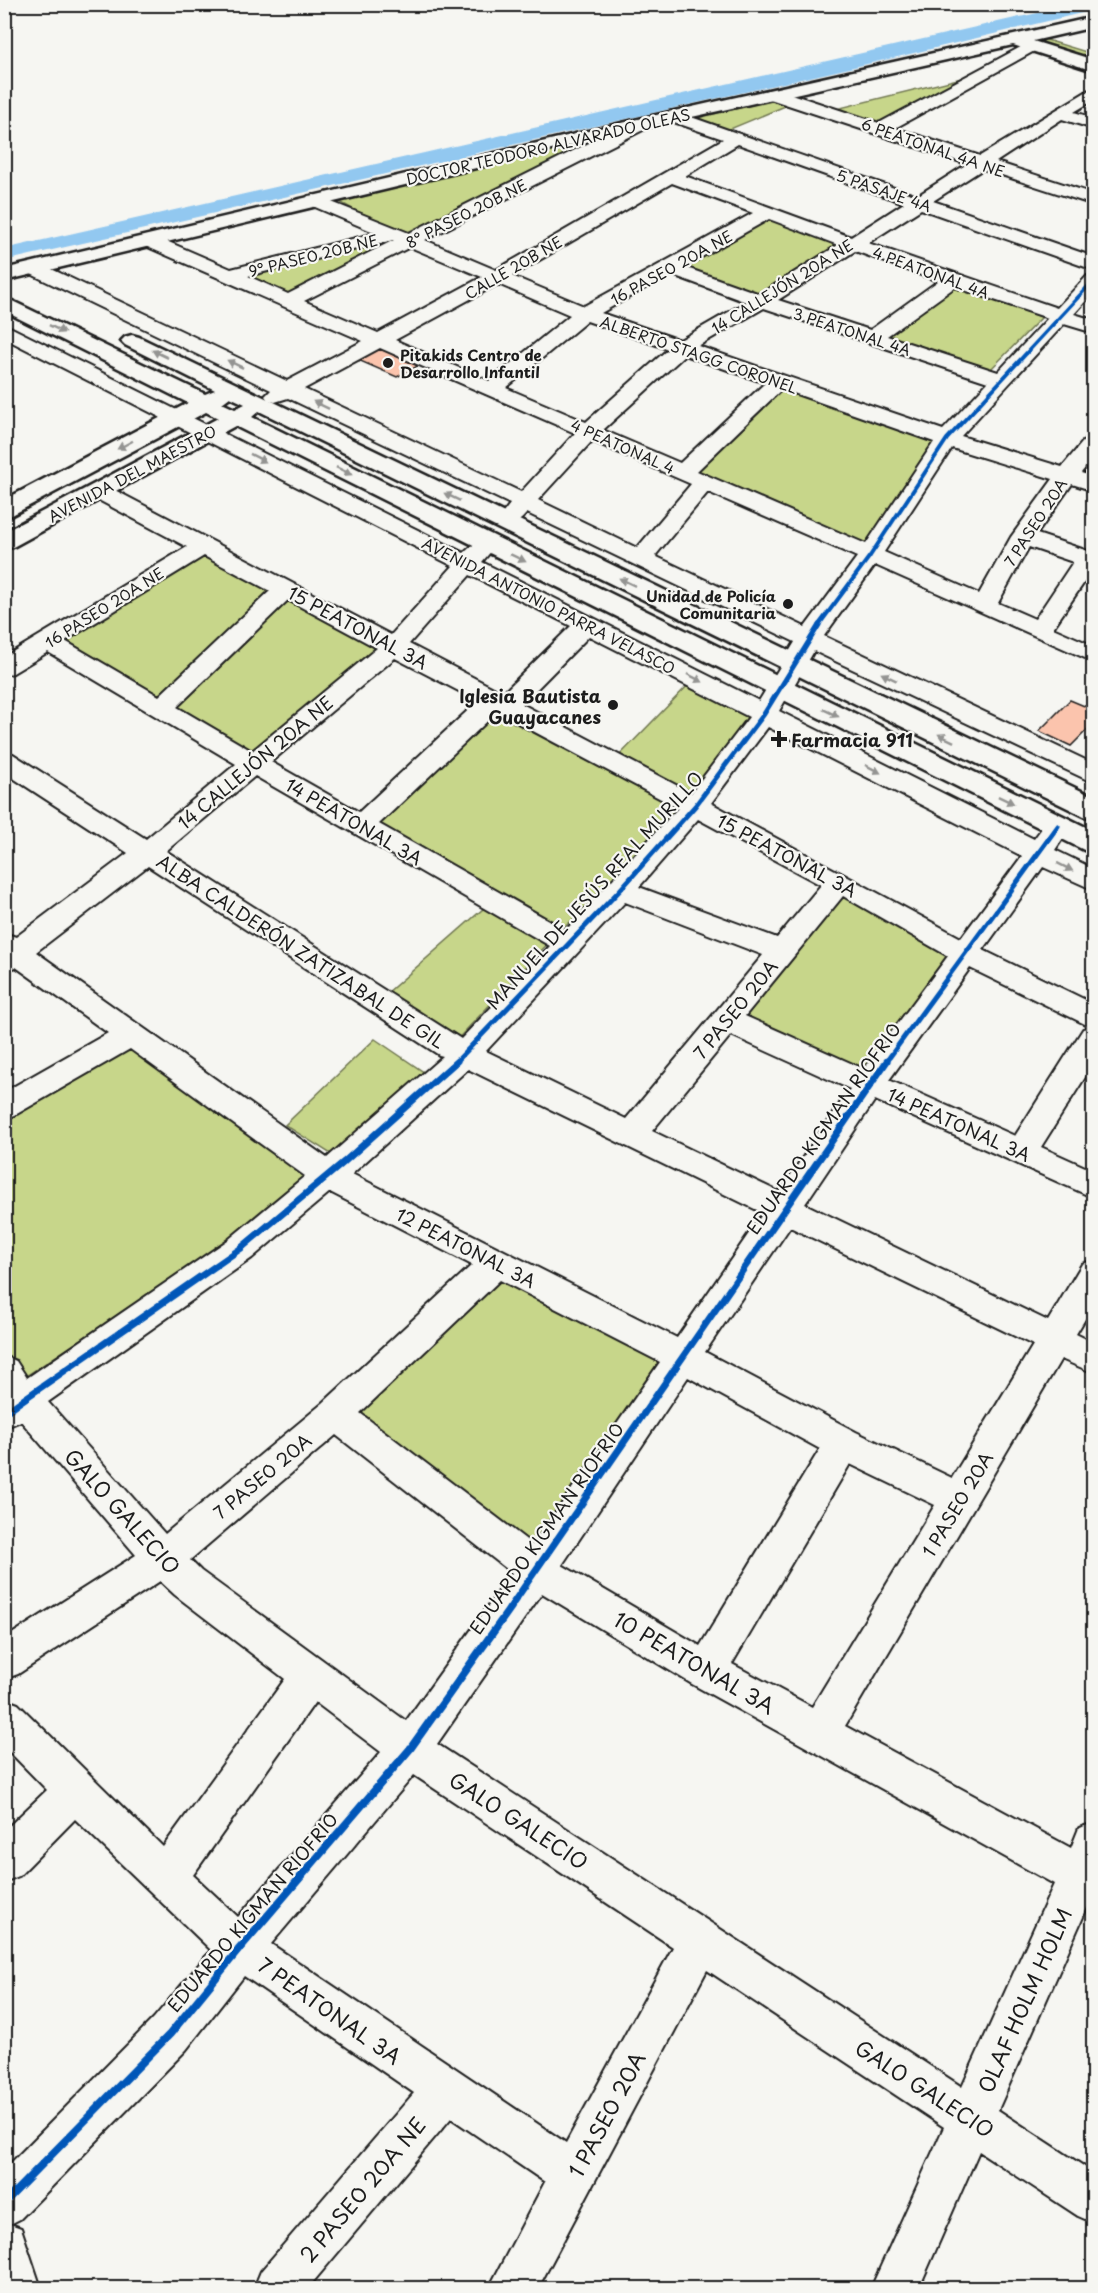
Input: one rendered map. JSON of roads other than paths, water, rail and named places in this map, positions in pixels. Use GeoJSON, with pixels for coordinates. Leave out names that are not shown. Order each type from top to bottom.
{"type":"FeatureCollection","features":[{"type":"Feature","properties":{"kind":"street","name":"DOCTOR TEODORO ALVARADO OLEAS"},"geometry":{"type":"LineString","coordinates":[[4,277],[314,200],[1094,22]]}},
{"type":"Feature","properties":{"kind":"street"},"geometry":{"type":"LineString","coordinates":[[1045,33],[1094,49]]}},
{"type":"Feature","properties":{"kind":"street"},"geometry":{"type":"LineString","coordinates":[[1012,40],[1094,66]]}},
{"type":"Feature","properties":{"kind":"street"},"geometry":{"type":"LineString","coordinates":[[881,129],[1032,46]]}},
{"type":"Feature","properties":{"kind":"street","name":"14 CALLEJÓN 20A NE"},"geometry":{"type":"LineString","coordinates":[[506,523],[589,431],[681,348],[762,302],[851,243],[1094,92]]}},
{"type":"Feature","properties":{"kind":"street","name":"6 PEATONAL 4A NE"},"geometry":{"type":"LineString","coordinates":[[773,94],[1094,200]]}},
{"type":"Feature","properties":{"kind":"street"},"geometry":{"type":"LineString","coordinates":[[1060,113],[1094,124]]}},
{"type":"Feature","properties":{"kind":"street","name":"5 PASAJE 4A"},"geometry":{"type":"LineString","coordinates":[[674,116],[1094,264]]}},
{"type":"Feature","properties":{"kind":"street","name":"8° PASEO 20B NE"},"geometry":{"type":"LineString","coordinates":[[288,301],[403,237],[644,123]]}},
{"type":"Feature","properties":{"kind":"street","name":"CALLE 20B NE"},"geometry":{"type":"LineString","coordinates":[[261,404],[495,278],[735,139]]}},
{"type":"Feature","properties":{"kind":"street","name":"4 PEATONAL 4A"},"geometry":{"type":"LineString","coordinates":[[669,176],[952,280],[1057,317],[1094,327]]}},
{"type":"Feature","properties":{"kind":"street"},"geometry":{"type":"LineString","coordinates":[[1074,193],[1094,180]]}},
{"type":"Feature","properties":{"kind":"street","name":"ALBERTO STAGG CORONEL"},"geometry":{"type":"LineString","coordinates":[[314,200],[581,316],[947,438],[1094,484]]}},
{"type":"Feature","properties":{"kind":"street","name":"16 PASEO 20A NE"},"geometry":{"type":"LineString","coordinates":[[492,389],[581,316],[766,213]]}},
{"type":"Feature","properties":{"kind":"street","name":"9° PASEO 20B NE"},"geometry":{"type":"LineString","coordinates":[[230,275],[403,237]]}},
{"type":"Feature","properties":{"kind":"street","name":"4 PEATONAL 4"},"geometry":{"type":"LineString","coordinates":[[150,241],[589,431],[1094,655]]}},
{"type":"Feature","properties":{"kind":"street"},"geometry":{"type":"LineString","coordinates":[[36,268],[809,639],[1092,771]]}},
{"type":"Feature","properties":{"kind":"street","name":"3 PEATONAL 4A"},"geometry":{"type":"LineString","coordinates":[[670,268],[762,302],[1000,379]]}},
{"type":"Feature","properties":{"kind":"street"},"geometry":{"type":"LineString","coordinates":[[4,277],[25,289]]}},
{"type":"Feature","properties":{"kind":"street"},"geometry":{"type":"LineString","coordinates":[[871,338],[952,280]]}},
{"type":"Feature","properties":{"kind":"street","name":"MANUEL DE JESÚS REAL MURILLO"},"geometry":{"type":"LineString","coordinates":[[15,1406],[240,1249],[328,1176],[465,1054],[620,890],[695,806],[764,714],[793,663],[870,556],[947,438],[1057,317],[1094,280]]}},
{"type":"Feature","properties":{"kind":"street","name":"AVENIDA ANTONIO PARRA VELASCO"},"geometry":{"type":"LineString","coordinates":[[4,303],[779,687],[1074,811]]}},
{"type":"Feature","properties":{"kind":"street"},"geometry":{"type":"LineString","coordinates":[[471,380],[529,337],[581,316]]}},
{"type":"Feature","properties":{"kind":"street","name":"AVENIDA ANTONIO PARRA VELASCO"},"geometry":{"type":"LineString","coordinates":[[4,330],[1094,881]]}},
{"type":"Feature","properties":{"kind":"street","name":"AVENIDA ANTONIO PARRA VELASCO"},"geometry":{"type":"LineString","coordinates":[[118,334],[793,663],[1074,811],[1094,843]]}},
{"type":"Feature","properties":{"kind":"street"},"geometry":{"type":"LineString","coordinates":[[682,473],[779,381]]}},
{"type":"Feature","properties":{"kind":"street","name":"CALLE 20B NE"},"geometry":{"type":"LineString","coordinates":[[231,389],[288,389]]}},
{"type":"Feature","properties":{"kind":"street","name":"AVENIDA DEL MAESTRO"},"geometry":{"type":"LineString","coordinates":[[4,510],[231,389]]}},
{"type":"Feature","properties":{"kind":"street","name":"AVENIDA DEL MAESTRO"},"geometry":{"type":"LineString","coordinates":[[4,542],[261,404]]}},
{"type":"Feature","properties":{"kind":"street","name":"7 PASEO 20A"},"geometry":{"type":"LineString","coordinates":[[984,606],[1022,537],[1065,475],[1094,443]]}},
{"type":"Feature","properties":{"kind":"street"},"geometry":{"type":"LineString","coordinates":[[641,558],[704,483]]}},
{"type":"Feature","properties":{"kind":"street","name":"15 PEATONAL 3A"},"geometry":{"type":"LineString","coordinates":[[99,491],[839,882],[967,954],[1094,1017]]}},
{"type":"Feature","properties":{"kind":"street"},"geometry":{"type":"LineString","coordinates":[[1022,537],[1090,560],[1039,631]]}},
{"type":"Feature","properties":{"kind":"street","name":"14 CALLEJÓN 20A NE"},"geometry":{"type":"LineString","coordinates":[[9,952],[148,852],[394,646],[487,543]]}},
{"type":"Feature","properties":{"kind":"street","name":"16 PASEO 20A NE"},"geometry":{"type":"LineString","coordinates":[[4,668],[204,546]]}},
{"type":"Feature","properties":{"kind":"street"},"geometry":{"type":"LineString","coordinates":[[160,708],[286,589]]}},
{"type":"Feature","properties":{"kind":"street"},"geometry":{"type":"LineString","coordinates":[[362,825],[587,624]]}},
{"type":"Feature","properties":{"kind":"street","name":"14 PEATONAL 3A"},"geometry":{"type":"LineString","coordinates":[[48,641],[253,764],[568,944]]}},
{"type":"Feature","properties":{"kind":"street","name":"ALBA CALDERÓN ZATIZABAL DE GIL"},"geometry":{"type":"LineString","coordinates":[[4,760],[450,1047],[1094,1359]]}},
{"type":"Feature","properties":{"kind":"street","name":"EDUARDO KIGMAN RIOFRIO"},"geometry":{"type":"LineString","coordinates":[[4,2202],[170,2034],[240,1948],[410,1749],[537,1570],[870,1084],[1039,853],[1074,811],[1092,771]]}},
{"type":"Feature","properties":{"kind":"street","name":"7 PASEO 20A"},"geometry":{"type":"LineString","coordinates":[[631,1135],[839,882]]}},
{"type":"Feature","properties":{"kind":"street"},"geometry":{"type":"LineString","coordinates":[[620,890],[783,951]]}},
{"type":"Feature","properties":{"kind":"street","name":"12 PEATONAL 3A"},"geometry":{"type":"LineString","coordinates":[[9,952],[131,1034],[328,1176],[682,1356],[843,1443],[960,1499]]}},
{"type":"Feature","properties":{"kind":"street","name":"14 PEATONAL 3A"},"geometry":{"type":"LineString","coordinates":[[726,1020],[1094,1185]]}},
{"type":"Feature","properties":{"kind":"street"},"geometry":{"type":"LineString","coordinates":[[4,1107],[131,1034]]}},
{"type":"Feature","properties":{"kind":"street"},"geometry":{"type":"LineString","coordinates":[[1022,1151],[1094,1037]]}},
{"type":"Feature","properties":{"kind":"street","name":"7 PASEO 20A"},"geometry":{"type":"LineString","coordinates":[[4,1661],[163,1559],[334,1414],[497,1262]]}},
{"type":"Feature","properties":{"kind":"street","name":"1 PASEO 20A"},"geometry":{"type":"LineString","coordinates":[[819,1732],[1094,1274]]}},
{"type":"Feature","properties":{"kind":"street","name":"GALO GALECIO"},"geometry":{"type":"LineString","coordinates":[[4,1371],[15,1406],[188,1584],[410,1749],[1094,2200]]}},
{"type":"Feature","properties":{"kind":"street","name":"10 PEATONAL 3A"},"geometry":{"type":"LineString","coordinates":[[334,1414],[537,1570],[706,1671],[819,1732],[1086,1859]]}},
{"type":"Feature","properties":{"kind":"street"},"geometry":{"type":"LineString","coordinates":[[706,1671],[843,1443]]}},
{"type":"Feature","properties":{"kind":"street"},"geometry":{"type":"LineString","coordinates":[[166,1878],[311,1675]]}},
{"type":"Feature","properties":{"kind":"street","name":"7 PEATONAL 3A"},"geometry":{"type":"LineString","coordinates":[[4,1718],[75,1790],[240,1948],[574,2175]]}},
{"type":"Feature","properties":{"kind":"street"},"geometry":{"type":"LineString","coordinates":[[4,1861],[75,1790]]}},
{"type":"Feature","properties":{"kind":"street","name":"OLAF HOLM HOLM"},"geometry":{"type":"LineString","coordinates":[[895,2289],[1086,1859]]}},
{"type":"Feature","properties":{"kind":"street","name":"1 PASEO 20A"},"geometry":{"type":"LineString","coordinates":[[513,2289],[700,1940]]}},
{"type":"Feature","properties":{"kind":"street","name":"2 PASEO 20A NE"},"geometry":{"type":"LineString","coordinates":[[278,2289],[446,2090]]}},
{"type":"Feature","properties":{"kind":"street"},"geometry":{"type":"LineString","coordinates":[[4,2246],[17,2289]]}},
{"type":"Feature","properties":{"kind":"waterway"},"geometry":{"type":"LineString","coordinates":[[4,255],[889,54],[1094,5]]}},
{"type":"Feature","properties":{"kind":"place","name":"Pitakids Centro de Desarrollo Infantil"},"geometry":{"type":"Point","coordinates":[388,363]}},
{"type":"Feature","properties":{"kind":"place","name":"Unidad de Policía Comunitaria"},"geometry":{"type":"Point","coordinates":[788,604]}},
{"type":"Feature","properties":{"kind":"place","name":"Iglesia Bautista Guayacanes"},"geometry":{"type":"Point","coordinates":[613,705]}},
{"type":"Feature","properties":{"kind":"place","name":"Farmacia 911"},"geometry":{"type":"Point","coordinates":[779,739]}}]}
